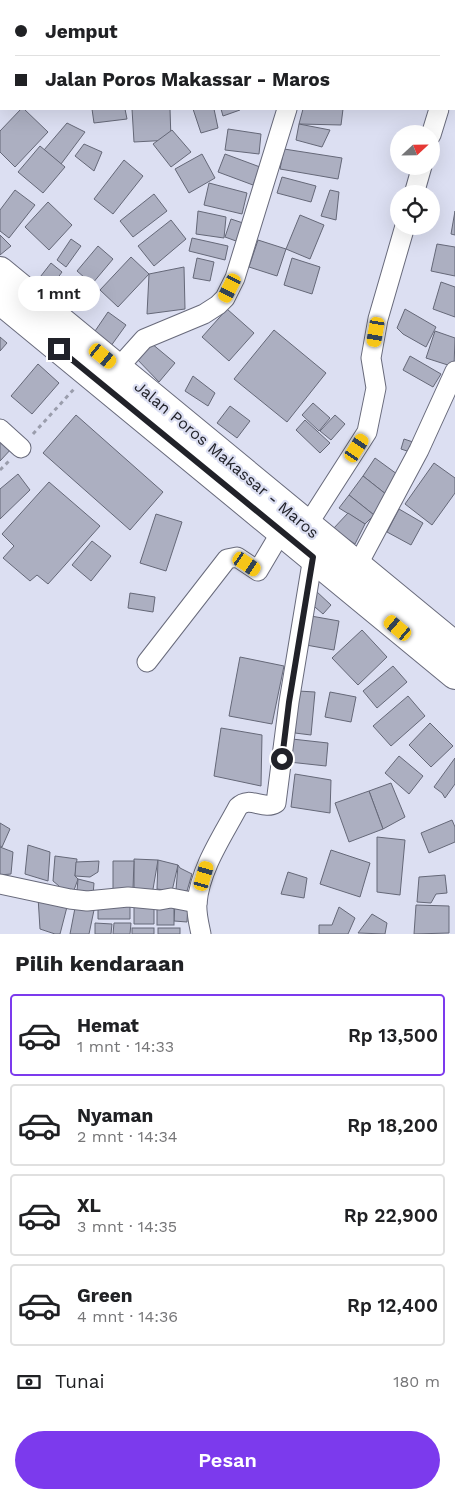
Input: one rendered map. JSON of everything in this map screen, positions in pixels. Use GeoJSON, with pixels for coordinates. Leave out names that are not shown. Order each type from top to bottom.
{"type":"FeatureCollection","features":[{"type":"Feature","properties":{"kind":"highway","name":"Jalan Poros Makassar - Maros"},"geometry":{"type":"LineString","coordinates":[[0,270],[118,368],[300,539],[455,675]]}},
{"type":"Feature","properties":{"kind":"highway","name":"Jalan Poros Makassar - Maros"},"geometry":{"type":"LineString","coordinates":[[0,300],[88,373],[300,539],[356,566],[455,646]]}},
{"type":"Feature","properties":{"kind":"street"},"geometry":{"type":"LineString","coordinates":[[118,368],[144,339],[204,314],[225,298],[235,278],[287,110]]}},
{"type":"Feature","properties":{"kind":"street"},"geometry":{"type":"LineString","coordinates":[[434,125],[439,110]]}},
{"type":"Feature","properties":{"kind":"street"},"geometry":{"type":"LineString","coordinates":[[147,662],[227,559],[237,557],[258,571],[300,539],[367,432],[376,388],[371,358],[378,318],[402,235]]}},
{"type":"Feature","properties":{"kind":"street"},"geometry":{"type":"LineString","coordinates":[[356,566],[419,450],[455,370]]}},
{"type":"Feature","properties":{"kind":"street"},"geometry":{"type":"LineString","coordinates":[[0,429],[21,448]]}},
{"type":"Feature","properties":{"kind":"street"},"geometry":{"type":"LineString","coordinates":[[201,934],[197,903],[207,866],[238,807],[242,803],[247,802],[270,806],[276,803],[289,702],[300,539]]}},
{"type":"Feature","properties":{"kind":"street"},"geometry":{"type":"LineString","coordinates":[[0,884],[87,901],[128,897],[160,900],[171,898],[197,903]]}},
{"type":"Feature","properties":{"kind":"path"},"geometry":{"type":"LineString","coordinates":[[0,470],[88,373]]}},
{"type":"Feature","properties":{"kind":"building"},"geometry":{"type":"Polygon","coordinates":[[[20,110],[25,110],[48,132],[15,167],[0,152],[0,131],[20,110]]]}},
{"type":"Feature","properties":{"kind":"building"},"geometry":{"type":"Polygon","coordinates":[[[92,110],[125,110],[127,119],[94,123],[92,110]]]}},
{"type":"Feature","properties":{"kind":"building"},"geometry":{"type":"Polygon","coordinates":[[[132,110],[170,110],[171,140],[134,142],[132,110]]]}},
{"type":"Feature","properties":{"kind":"building"},"geometry":{"type":"Polygon","coordinates":[[[193,110],[214,110],[218,128],[201,133],[193,110]]]}},
{"type":"Feature","properties":{"kind":"building"},"geometry":{"type":"Polygon","coordinates":[[[221,110],[240,110],[223,116],[221,110]]]}},
{"type":"Feature","properties":{"kind":"building"},"geometry":{"type":"Polygon","coordinates":[[[303,110],[343,110],[341,125],[299,124],[303,110]]]}},
{"type":"Feature","properties":{"kind":"building"},"geometry":{"type":"Polygon","coordinates":[[[67,123],[85,132],[61,164],[44,150],[67,123]]]}},
{"type":"Feature","properties":{"kind":"building"},"geometry":{"type":"Polygon","coordinates":[[[299,124],[330,130],[322,147],[296,140],[299,124]]]}},
{"type":"Feature","properties":{"kind":"building"},"geometry":{"type":"Polygon","coordinates":[[[228,129],[261,134],[259,154],[225,150],[228,129]]]}},
{"type":"Feature","properties":{"kind":"building"},"geometry":{"type":"Polygon","coordinates":[[[172,130],[191,152],[171,167],[153,144],[172,130]]]}},
{"type":"Feature","properties":{"kind":"building"},"geometry":{"type":"Polygon","coordinates":[[[84,144],[102,152],[94,171],[75,156],[84,144]]]}},
{"type":"Feature","properties":{"kind":"building"},"geometry":{"type":"Polygon","coordinates":[[[40,146],[65,167],[43,193],[18,172],[40,146]]]}},
{"type":"Feature","properties":{"kind":"building"},"geometry":{"type":"Polygon","coordinates":[[[284,149],[342,158],[338,179],[280,169],[284,149]]]}},
{"type":"Feature","properties":{"kind":"building"},"geometry":{"type":"Polygon","coordinates":[[[202,154],[215,178],[189,193],[175,169],[202,154]]]}},
{"type":"Feature","properties":{"kind":"building"},"geometry":{"type":"Polygon","coordinates":[[[225,154],[260,167],[253,185],[218,172],[225,154]]]}},
{"type":"Feature","properties":{"kind":"building"},"geometry":{"type":"Polygon","coordinates":[[[124,160],[143,176],[113,214],[94,199],[124,160]]]}},
{"type":"Feature","properties":{"kind":"building"},"geometry":{"type":"Polygon","coordinates":[[[282,177],[316,186],[311,202],[277,193],[282,177]]]}},
{"type":"Feature","properties":{"kind":"building"},"geometry":{"type":"Polygon","coordinates":[[[209,183],[247,193],[242,214],[204,205],[209,183]]]}},
{"type":"Feature","properties":{"kind":"building"},"geometry":{"type":"Polygon","coordinates":[[[15,190],[35,205],[9,238],[0,231],[0,210],[15,190]]]}},
{"type":"Feature","properties":{"kind":"building"},"geometry":{"type":"Polygon","coordinates":[[[330,190],[339,192],[336,220],[321,216],[330,190]]]}},
{"type":"Feature","properties":{"kind":"building"},"geometry":{"type":"Polygon","coordinates":[[[154,194],[167,211],[133,237],[120,221],[154,194]]]}},
{"type":"Feature","properties":{"kind":"building"},"geometry":{"type":"Polygon","coordinates":[[[48,202],[72,225],[49,250],[25,227],[48,202]]]}},
{"type":"Feature","properties":{"kind":"building"},"geometry":{"type":"Polygon","coordinates":[[[198,211],[226,217],[224,238],[196,234],[198,211]]]}},
{"type":"Feature","properties":{"kind":"building"},"geometry":{"type":"Polygon","coordinates":[[[455,211],[455,235],[451,234],[455,211]]]}},
{"type":"Feature","properties":{"kind":"building"},"geometry":{"type":"Polygon","coordinates":[[[300,215],[324,225],[310,259],[286,249],[300,215]]]}},
{"type":"Feature","properties":{"kind":"building"},"geometry":{"type":"Polygon","coordinates":[[[231,219],[243,223],[236,241],[225,237],[231,219]]]}},
{"type":"Feature","properties":{"kind":"building"},"geometry":{"type":"Polygon","coordinates":[[[171,220],[186,239],[154,266],[138,246],[171,220]]]}},
{"type":"Feature","properties":{"kind":"building"},"geometry":{"type":"Polygon","coordinates":[[[0,235],[11,246],[0,255],[0,235]]]}},
{"type":"Feature","properties":{"kind":"building"},"geometry":{"type":"Polygon","coordinates":[[[192,238],[228,246],[225,260],[189,251],[192,238]]]}},
{"type":"Feature","properties":{"kind":"building"},"geometry":{"type":"Polygon","coordinates":[[[71,239],[81,246],[66,267],[57,260],[71,239]]]}},
{"type":"Feature","properties":{"kind":"building"},"geometry":{"type":"Polygon","coordinates":[[[258,240],[286,249],[277,276],[249,267],[258,240]]]}},
{"type":"Feature","properties":{"kind":"building"},"geometry":{"type":"Polygon","coordinates":[[[437,244],[455,247],[455,276],[431,271],[437,244]]]}},
{"type":"Feature","properties":{"kind":"building"},"geometry":{"type":"Polygon","coordinates":[[[98,246],[113,259],[92,284],[77,271],[98,246]]]}},
{"type":"Feature","properties":{"kind":"building"},"geometry":{"type":"Polygon","coordinates":[[[131,257],[149,274],[118,307],[100,290],[131,257]]]}},
{"type":"Feature","properties":{"kind":"building"},"geometry":{"type":"Polygon","coordinates":[[[197,258],[214,262],[210,281],[193,278],[197,258]]]}},
{"type":"Feature","properties":{"kind":"building"},"geometry":{"type":"Polygon","coordinates":[[[292,258],[320,267],[312,294],[284,285],[292,258]]]}},
{"type":"Feature","properties":{"kind":"building"},"geometry":{"type":"Polygon","coordinates":[[[51,263],[62,272],[49,290],[37,281],[51,263]]]}},
{"type":"Feature","properties":{"kind":"building"},"geometry":{"type":"Polygon","coordinates":[[[184,267],[185,309],[147,314],[149,274],[184,267]]]}},
{"type":"Feature","properties":{"kind":"building"},"geometry":{"type":"Polygon","coordinates":[[[441,282],[455,287],[455,317],[433,309],[441,282]]]}},
{"type":"Feature","properties":{"kind":"building"},"geometry":{"type":"Polygon","coordinates":[[[227,309],[254,333],[229,361],[202,337],[227,309]]]}},
{"type":"Feature","properties":{"kind":"building"},"geometry":{"type":"Polygon","coordinates":[[[405,309],[436,327],[426,347],[403,334],[397,328],[405,309]]]}},
{"type":"Feature","properties":{"kind":"building"},"geometry":{"type":"Polygon","coordinates":[[[108,312],[126,325],[108,350],[91,337],[108,312]]]}},
{"type":"Feature","properties":{"kind":"building"},"geometry":{"type":"Polygon","coordinates":[[[274,330],[326,373],[287,422],[234,379],[274,330]]]}},
{"type":"Feature","properties":{"kind":"building"},"geometry":{"type":"Polygon","coordinates":[[[435,331],[455,338],[454,367],[426,358],[435,331]]]}},
{"type":"Feature","properties":{"kind":"building"},"geometry":{"type":"Polygon","coordinates":[[[0,337],[7,343],[0,351],[0,337]]]}},
{"type":"Feature","properties":{"kind":"building"},"geometry":{"type":"Polygon","coordinates":[[[151,343],[175,363],[159,382],[135,357],[151,343]]]}},
{"type":"Feature","properties":{"kind":"building"},"geometry":{"type":"Polygon","coordinates":[[[410,356],[441,374],[433,387],[403,370],[410,356]]]}},
{"type":"Feature","properties":{"kind":"building"},"geometry":{"type":"Polygon","coordinates":[[[38,364],[59,383],[32,414],[11,396],[38,364]]]}},
{"type":"Feature","properties":{"kind":"building"},"geometry":{"type":"Polygon","coordinates":[[[193,376],[215,393],[208,406],[185,391],[193,376]]]}},
{"type":"Feature","properties":{"kind":"building"},"geometry":{"type":"Polygon","coordinates":[[[313,403],[330,418],[319,431],[302,415],[313,403]]]}},
{"type":"Feature","properties":{"kind":"building"},"geometry":{"type":"Polygon","coordinates":[[[230,406],[250,421],[237,438],[217,423],[230,406]]]}},
{"type":"Feature","properties":{"kind":"building"},"geometry":{"type":"Polygon","coordinates":[[[76,415],[163,492],[130,530],[43,453],[76,415]]]}},
{"type":"Feature","properties":{"kind":"building"},"geometry":{"type":"Polygon","coordinates":[[[335,415],[345,424],[331,440],[320,431],[335,415]]]}},
{"type":"Feature","properties":{"kind":"building"},"geometry":{"type":"Polygon","coordinates":[[[305,420],[330,443],[320,453],[296,430],[305,420]]]}},
{"type":"Feature","properties":{"kind":"building"},"geometry":{"type":"Polygon","coordinates":[[[0,436],[13,447],[0,461],[0,436]]]}},
{"type":"Feature","properties":{"kind":"building"},"geometry":{"type":"Polygon","coordinates":[[[404,439],[413,442],[410,452],[401,449],[404,439]]]}},
{"type":"Feature","properties":{"kind":"building"},"geometry":{"type":"Polygon","coordinates":[[[375,458],[401,477],[387,495],[363,476],[375,458]]]}},
{"type":"Feature","properties":{"kind":"building"},"geometry":{"type":"Polygon","coordinates":[[[434,463],[455,478],[455,493],[432,525],[405,504],[434,463]]]}},
{"type":"Feature","properties":{"kind":"building"},"geometry":{"type":"Polygon","coordinates":[[[18,474],[30,490],[0,519],[0,489],[18,474]]]}},
{"type":"Feature","properties":{"kind":"building"},"geometry":{"type":"Polygon","coordinates":[[[363,476],[387,495],[374,515],[349,495],[363,476]]]}},
{"type":"Feature","properties":{"kind":"building"},"geometry":{"type":"Polygon","coordinates":[[[49,482],[100,526],[48,584],[37,575],[30,581],[3,558],[14,546],[2,534],[49,482]]]}},
{"type":"Feature","properties":{"kind":"building"},"geometry":{"type":"Polygon","coordinates":[[[349,495],[374,515],[365,524],[339,508],[349,495]]]}},
{"type":"Feature","properties":{"kind":"building"},"geometry":{"type":"Polygon","coordinates":[[[399,509],[423,523],[411,545],[387,532],[399,509]]]}},
{"type":"Feature","properties":{"kind":"building"},"geometry":{"type":"Polygon","coordinates":[[[348,513],[365,524],[355,544],[333,529],[348,513]]]}},
{"type":"Feature","properties":{"kind":"building"},"geometry":{"type":"Polygon","coordinates":[[[156,514],[182,522],[166,571],[140,563],[156,514]]]}},
{"type":"Feature","properties":{"kind":"building"},"geometry":{"type":"Polygon","coordinates":[[[92,541],[111,556],[91,581],[72,565],[92,541]]]}},
{"type":"Feature","properties":{"kind":"building"},"geometry":{"type":"Polygon","coordinates":[[[316,591],[331,605],[323,614],[308,601],[316,591]]]}},
{"type":"Feature","properties":{"kind":"building"},"geometry":{"type":"Polygon","coordinates":[[[130,593],[155,597],[153,612],[128,608],[130,593]]]}},
{"type":"Feature","properties":{"kind":"building"},"geometry":{"type":"Polygon","coordinates":[[[311,616],[339,621],[334,650],[306,645],[311,616]]]}},
{"type":"Feature","properties":{"kind":"building"},"geometry":{"type":"Polygon","coordinates":[[[362,630],[387,657],[358,685],[332,658],[362,630]]]}},
{"type":"Feature","properties":{"kind":"building"},"geometry":{"type":"Polygon","coordinates":[[[240,657],[284,666],[272,724],[229,716],[240,657]]]}},
{"type":"Feature","properties":{"kind":"building"},"geometry":{"type":"Polygon","coordinates":[[[393,666],[407,682],[377,708],[363,691],[393,666]]]}},
{"type":"Feature","properties":{"kind":"building"},"geometry":{"type":"Polygon","coordinates":[[[298,691],[315,692],[311,735],[295,733],[298,691]]]}},
{"type":"Feature","properties":{"kind":"building"},"geometry":{"type":"Polygon","coordinates":[[[330,692],[356,697],[351,722],[325,717],[330,692]]]}},
{"type":"Feature","properties":{"kind":"building"},"geometry":{"type":"Polygon","coordinates":[[[408,696],[425,716],[391,746],[373,726],[408,696]]]}},
{"type":"Feature","properties":{"kind":"building"},"geometry":{"type":"Polygon","coordinates":[[[430,723],[453,746],[431,767],[409,745],[430,723]]]}},
{"type":"Feature","properties":{"kind":"building"},"geometry":{"type":"Polygon","coordinates":[[[221,728],[262,735],[261,786],[214,776],[221,728]]]}},
{"type":"Feature","properties":{"kind":"building"},"geometry":{"type":"Polygon","coordinates":[[[292,739],[328,743],[326,766],[289,762],[292,739]]]}},
{"type":"Feature","properties":{"kind":"building"},"geometry":{"type":"Polygon","coordinates":[[[399,756],[423,776],[409,794],[385,773],[399,756]]]}},
{"type":"Feature","properties":{"kind":"building"},"geometry":{"type":"Polygon","coordinates":[[[455,758],[455,784],[445,798],[434,787],[455,758]]]}},
{"type":"Feature","properties":{"kind":"building"},"geometry":{"type":"Polygon","coordinates":[[[295,774],[331,780],[330,813],[291,807],[295,774]]]}},
{"type":"Feature","properties":{"kind":"building"},"geometry":{"type":"Polygon","coordinates":[[[391,783],[405,817],[383,829],[369,791],[391,783]]]}},
{"type":"Feature","properties":{"kind":"building"},"geometry":{"type":"Polygon","coordinates":[[[369,791],[383,829],[349,842],[335,803],[369,791]]]}},
{"type":"Feature","properties":{"kind":"building"},"geometry":{"type":"Polygon","coordinates":[[[452,820],[455,827],[455,842],[429,853],[421,833],[452,820]]]}},
{"type":"Feature","properties":{"kind":"building"},"geometry":{"type":"Polygon","coordinates":[[[0,823],[10,829],[2,847],[0,846],[0,823]]]}},
{"type":"Feature","properties":{"kind":"building"},"geometry":{"type":"Polygon","coordinates":[[[377,837],[405,840],[400,895],[377,892],[377,837]]]}},
{"type":"Feature","properties":{"kind":"building"},"geometry":{"type":"Polygon","coordinates":[[[28,845],[50,852],[48,881],[25,874],[28,845]]]}},
{"type":"Feature","properties":{"kind":"building"},"geometry":{"type":"Polygon","coordinates":[[[0,847],[13,852],[11,874],[0,875],[0,847]]]}},
{"type":"Feature","properties":{"kind":"building"},"geometry":{"type":"Polygon","coordinates":[[[331,850],[370,863],[360,897],[320,884],[331,850]]]}},
{"type":"Feature","properties":{"kind":"building"},"geometry":{"type":"Polygon","coordinates":[[[55,856],[77,859],[75,876],[78,879],[73,893],[58,892],[59,886],[53,881],[55,856]]]}},
{"type":"Feature","properties":{"kind":"building"},"geometry":{"type":"Polygon","coordinates":[[[134,859],[158,860],[152,895],[134,892],[134,859]]]}},
{"type":"Feature","properties":{"kind":"building"},"geometry":{"type":"Polygon","coordinates":[[[158,860],[178,865],[172,891],[157,889],[158,860]]]}},
{"type":"Feature","properties":{"kind":"building"},"geometry":{"type":"Polygon","coordinates":[[[99,861],[98,872],[90,877],[75,876],[76,862],[99,861]]]}},
{"type":"Feature","properties":{"kind":"building"},"geometry":{"type":"Polygon","coordinates":[[[113,861],[134,861],[133,889],[113,889],[113,861]]]}},
{"type":"Feature","properties":{"kind":"building"},"geometry":{"type":"Polygon","coordinates":[[[178,865],[192,874],[187,891],[176,890],[178,865]]]}},
{"type":"Feature","properties":{"kind":"building"},"geometry":{"type":"Polygon","coordinates":[[[288,872],[307,878],[304,898],[281,894],[288,872]]]}},
{"type":"Feature","properties":{"kind":"building"},"geometry":{"type":"Polygon","coordinates":[[[445,875],[447,893],[436,894],[431,903],[417,902],[419,877],[445,875]]]}},
{"type":"Feature","properties":{"kind":"building"},"geometry":{"type":"Polygon","coordinates":[[[78,879],[94,883],[93,895],[77,891],[78,879]]]}},
{"type":"Feature","properties":{"kind":"building"},"geometry":{"type":"Polygon","coordinates":[[[38,897],[68,903],[60,934],[40,929],[38,897]]]}},
{"type":"Feature","properties":{"kind":"building"},"geometry":{"type":"Polygon","coordinates":[[[98,901],[130,902],[130,919],[98,919],[98,901]]]}},
{"type":"Feature","properties":{"kind":"building"},"geometry":{"type":"Polygon","coordinates":[[[154,903],[154,924],[134,924],[134,904],[154,903]]]}},
{"type":"Feature","properties":{"kind":"building"},"geometry":{"type":"Polygon","coordinates":[[[175,903],[188,904],[187,922],[174,921],[175,903]]]}},
{"type":"Feature","properties":{"kind":"building"},"geometry":{"type":"Polygon","coordinates":[[[416,905],[449,906],[449,933],[414,934],[416,905]]]}},
{"type":"Feature","properties":{"kind":"building"},"geometry":{"type":"Polygon","coordinates":[[[157,906],[174,906],[174,925],[157,925],[157,906]]]}},
{"type":"Feature","properties":{"kind":"building"},"geometry":{"type":"Polygon","coordinates":[[[339,907],[355,918],[348,934],[319,934],[319,925],[332,925],[339,907]]]}},
{"type":"Feature","properties":{"kind":"building"},"geometry":{"type":"Polygon","coordinates":[[[75,908],[94,910],[89,934],[70,934],[75,908]]]}},
{"type":"Feature","properties":{"kind":"building"},"geometry":{"type":"Polygon","coordinates":[[[372,914],[387,923],[385,934],[358,933],[372,914]]]}},
{"type":"Feature","properties":{"kind":"building"},"geometry":{"type":"Polygon","coordinates":[[[95,923],[112,924],[111,934],[95,934],[95,923]]]}},
{"type":"Feature","properties":{"kind":"building"},"geometry":{"type":"Polygon","coordinates":[[[114,923],[131,923],[130,934],[113,934],[114,923]]]}},
{"type":"Feature","properties":{"kind":"building"},"geometry":{"type":"Polygon","coordinates":[[[132,928],[154,928],[154,934],[132,934],[132,928]]]}},
{"type":"Feature","properties":{"kind":"building"},"geometry":{"type":"Polygon","coordinates":[[[158,928],[180,928],[180,934],[158,934],[158,928]]]}},
{"type":"Feature","properties":{"kind":"route"},"geometry":{"type":"LineString","coordinates":[[59,349],[313,557],[289,702],[282,759]]}}]}
